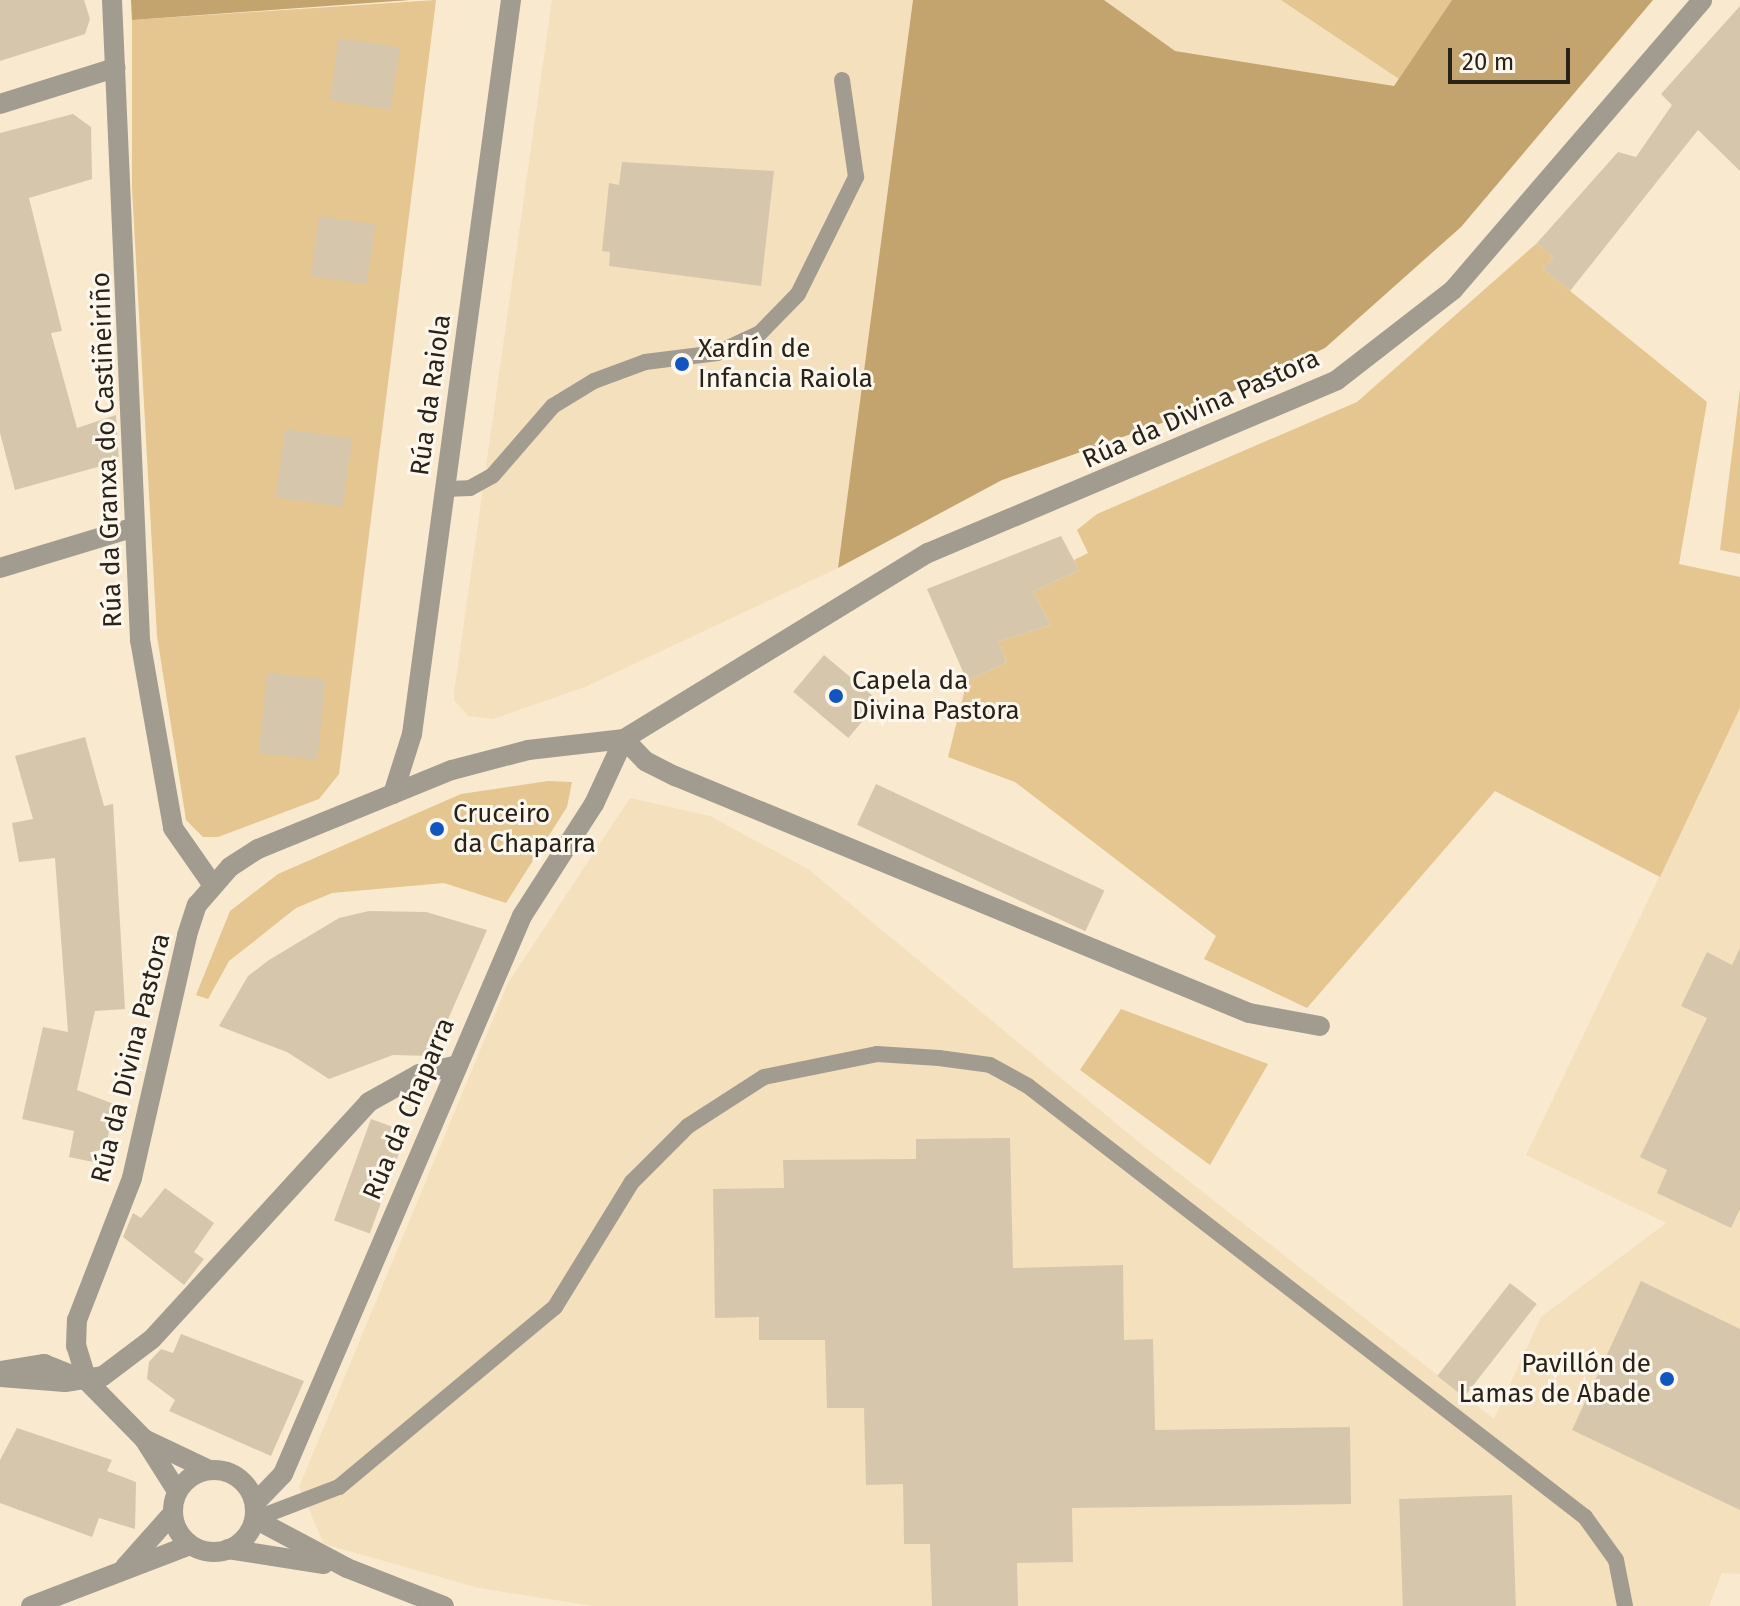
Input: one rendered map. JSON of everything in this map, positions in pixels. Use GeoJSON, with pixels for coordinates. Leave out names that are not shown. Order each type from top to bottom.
{"type":"FeatureCollection","features":[{"type":"Feature","properties":{"kind":"street","name":"Rúa da Granxa do Castiñeiriño"},"geometry":{"type":"LineString","coordinates":[[112,0],[140,640],[173,828],[212,884]]}},
{"type":"Feature","properties":{"kind":"street","name":"Rúa da Raiola"},"geometry":{"type":"LineString","coordinates":[[393,794],[412,734],[511,0]]}},
{"type":"Feature","properties":{"kind":"street","name":"Rúa da Divina Pastora"},"geometry":{"type":"LineString","coordinates":[[87,1381],[76,1346],[77,1320],[132,1178],[187,935],[212,884],[258,849],[393,794],[528,750],[624,739],[928,553],[1337,380],[1453,290],[1702,0]]}},
{"type":"Feature","properties":{"kind":"street"},"geometry":{"type":"LineString","coordinates":[[0,104],[115,68]]}},
{"type":"Feature","properties":{"kind":"street"},"geometry":{"type":"LineString","coordinates":[[0,568],[135,527]]}},
{"type":"Feature","properties":{"kind":"street"},"geometry":{"type":"LineString","coordinates":[[624,739],[645,761],[675,776],[1235,1007],[1320,1026]]}},
{"type":"Feature","properties":{"kind":"street","name":"Rúa da Chaparra"},"geometry":{"type":"LineString","coordinates":[[255,1511],[283,1474],[455,1066],[522,916],[594,804],[624,739]]}},
{"type":"Feature","properties":{"kind":"street"},"geometry":{"type":"LineString","coordinates":[[0,1377],[87,1381],[152,1339],[369,1102],[419,1074],[455,1066]]}},
{"type":"Feature","properties":{"kind":"street"},"geometry":{"type":"LineString","coordinates":[[0,1371],[44,1364],[87,1381],[144,1439],[177,1491]]}},
{"type":"Feature","properties":{"kind":"street"},"geometry":{"type":"LineString","coordinates":[[144,1439],[207,1469],[232,1473],[255,1511],[347,1568],[444,1606]]}},
{"type":"Feature","properties":{"kind":"street"},"geometry":{"type":"LineString","coordinates":[[125,1567],[172,1514],[177,1491],[207,1469]]}},
{"type":"Feature","properties":{"kind":"street"},"geometry":{"type":"LineString","coordinates":[[228,1549],[248,1534],[255,1511]]}},
{"type":"Feature","properties":{"kind":"street"},"geometry":{"type":"LineString","coordinates":[[172,1514],[190,1545]]}},
{"type":"Feature","properties":{"kind":"street"},"geometry":{"type":"LineString","coordinates":[[31,1606],[125,1567],[190,1545],[347,1568]]}},
{"type":"Feature","properties":{"kind":"lane"},"geometry":{"type":"LineString","coordinates":[[445,489],[470,488],[493,475],[553,406],[594,381],[645,362],[717,353],[760,333],[798,294],[856,177],[842,80]]}},
{"type":"Feature","properties":{"kind":"lane"},"geometry":{"type":"LineString","coordinates":[[255,1511],[339,1487],[555,1307],[632,1182],[688,1126],[764,1077],[877,1054],[939,1058],[990,1065],[1028,1086],[1585,1517],[1616,1560],[1625,1606]]}},
{"type":"Feature","properties":{"kind":"shaded area"},"geometry":{"type":"Polygon","coordinates":[[[131,0],[410,0],[132,20],[131,0]]]}},
{"type":"Feature","properties":{"kind":"shaded area"},"geometry":{"type":"Polygon","coordinates":[[[436,0],[339,774],[319,799],[218,837],[203,837],[186,820],[157,636],[132,189],[132,20],[436,0]]]}},
{"type":"Feature","properties":{"kind":"shaded area","name":"Xardín de Infancia Raiola"},"geometry":{"type":"Polygon","coordinates":[[[552,0],[913,0],[838,568],[585,687],[493,719],[468,716],[454,700],[455,686],[552,0]]]}},
{"type":"Feature","properties":{"kind":"shaded area"},"geometry":{"type":"Polygon","coordinates":[[[913,0],[1104,0],[1175,51],[1394,86],[1452,0],[1653,0],[1461,227],[1325,348],[1176,418],[1002,480],[838,568],[913,0]]]}},
{"type":"Feature","properties":{"kind":"shaded area"},"geometry":{"type":"Polygon","coordinates":[[[1104,0],[1452,0],[1395,86],[1174,51],[1104,0]]]}},
{"type":"Feature","properties":{"kind":"shaded area"},"geometry":{"type":"Polygon","coordinates":[[[1281,0],[1452,0],[1399,79],[1281,0]]]}},
{"type":"Feature","properties":{"kind":"shaded area"},"geometry":{"type":"Polygon","coordinates":[[[1537,243],[1553,258],[1543,269],[1707,402],[1679,564],[1740,577],[1740,708],[1660,877],[1495,791],[1307,1008],[1204,959],[1216,936],[1015,782],[948,757],[967,681],[1007,662],[998,642],[1051,625],[1033,592],[1079,570],[1074,560],[1088,553],[1077,530],[1097,514],[1357,402],[1537,243]]]}},
{"type":"Feature","properties":{"kind":"shaded area"},"geometry":{"type":"Polygon","coordinates":[[[1740,389],[1740,554],[1720,550],[1740,389]]]}},
{"type":"Feature","properties":{"kind":"shaded area"},"geometry":{"type":"Polygon","coordinates":[[[1740,708],[1740,1574],[1722,1573],[1709,1606],[593,1606],[479,1588],[324,1544],[299,1487],[508,983],[630,798],[710,816],[808,869],[1140,1143],[1494,1419],[1541,1317],[1666,1223],[1526,1155],[1740,708]]]}},
{"type":"Feature","properties":{"kind":"shaded area"},"geometry":{"type":"Polygon","coordinates":[[[548,781],[572,782],[567,807],[506,903],[444,883],[332,893],[296,908],[229,961],[208,999],[196,995],[230,911],[278,874],[461,794],[548,781]]]}},
{"type":"Feature","properties":{"kind":"shaded area"},"geometry":{"type":"Polygon","coordinates":[[[1121,1009],[1268,1064],[1210,1165],[1080,1070],[1121,1009]]]}},
{"type":"Feature","properties":{"kind":"building"},"geometry":{"type":"Polygon","coordinates":[[[0,0],[84,0],[90,19],[85,34],[0,61],[0,0]]]}},
{"type":"Feature","properties":{"kind":"building"},"geometry":{"type":"Polygon","coordinates":[[[1740,6],[1740,171],[1698,130],[1570,291],[1543,269],[1553,258],[1537,243],[1618,152],[1636,157],[1672,105],[1661,94],[1740,6]]]}},
{"type":"Feature","properties":{"kind":"building"},"geometry":{"type":"Polygon","coordinates":[[[339,38],[400,48],[390,110],[329,100],[339,38]]]}},
{"type":"Feature","properties":{"kind":"building"},"geometry":{"type":"Polygon","coordinates":[[[73,114],[91,127],[92,179],[29,198],[62,331],[51,333],[77,428],[116,415],[119,461],[15,490],[0,433],[0,133],[73,114]]]}},
{"type":"Feature","properties":{"kind":"building"},"geometry":{"type":"Polygon","coordinates":[[[622,162],[774,171],[761,286],[609,266],[610,252],[602,251],[609,183],[619,185],[622,162]]]}},
{"type":"Feature","properties":{"kind":"building"},"geometry":{"type":"Polygon","coordinates":[[[319,216],[375,224],[367,284],[311,276],[319,216]]]}},
{"type":"Feature","properties":{"kind":"building"},"geometry":{"type":"Polygon","coordinates":[[[285,429],[352,438],[343,507],[275,497],[285,429]]]}},
{"type":"Feature","properties":{"kind":"building"},"geometry":{"type":"Polygon","coordinates":[[[1061,536],[1079,570],[1033,592],[1051,625],[998,642],[1007,662],[967,681],[927,589],[1061,536]]]}},
{"type":"Feature","properties":{"kind":"building","name":"Capela da Divina Pastora"},"geometry":{"type":"Polygon","coordinates":[[[824,655],[879,701],[848,738],[793,692],[824,655]]]}},
{"type":"Feature","properties":{"kind":"building"},"geometry":{"type":"Polygon","coordinates":[[[267,673],[326,679],[317,760],[259,754],[267,673]]]}},
{"type":"Feature","properties":{"kind":"building"},"geometry":{"type":"Polygon","coordinates":[[[85,737],[104,806],[113,804],[125,1009],[95,1011],[77,1090],[114,1104],[103,1164],[69,1157],[74,1131],[22,1119],[43,1027],[68,1032],[55,858],[19,862],[12,823],[33,819],[15,756],[85,737]]]}},
{"type":"Feature","properties":{"kind":"building"},"geometry":{"type":"Polygon","coordinates":[[[876,784],[1104,890],[1085,931],[857,825],[876,784]]]}},
{"type":"Feature","properties":{"kind":"building"},"geometry":{"type":"Polygon","coordinates":[[[369,911],[426,912],[487,930],[432,1056],[393,1055],[329,1079],[287,1052],[219,1026],[248,976],[339,918],[369,911]]]}},
{"type":"Feature","properties":{"kind":"building"},"geometry":{"type":"Polygon","coordinates":[[[1740,948],[1740,1209],[1731,1228],[1657,1193],[1667,1170],[1640,1157],[1707,1018],[1681,1006],[1707,952],[1732,965],[1740,948]]]}},
{"type":"Feature","properties":{"kind":"building"},"geometry":{"type":"Polygon","coordinates":[[[371,1119],[407,1132],[370,1233],[334,1220],[371,1119]]]}},
{"type":"Feature","properties":{"kind":"building"},"geometry":{"type":"Polygon","coordinates":[[[1010,1138],[1013,1268],[1123,1265],[1124,1340],[1153,1339],[1155,1430],[1350,1427],[1351,1504],[1072,1508],[1073,1562],[1017,1563],[1018,1606],[932,1606],[930,1544],[904,1544],[903,1484],[866,1485],[864,1408],[827,1408],[825,1340],[759,1340],[759,1317],[715,1318],[713,1189],[784,1188],[783,1160],[916,1159],[916,1139],[1010,1138]]]}},
{"type":"Feature","properties":{"kind":"building"},"geometry":{"type":"Polygon","coordinates":[[[165,1188],[214,1223],[194,1252],[204,1259],[184,1285],[123,1237],[133,1213],[141,1218],[165,1188]]]}},
{"type":"Feature","properties":{"kind":"building","name":"Pavillón de Lamas de Abade"},"geometry":{"type":"Polygon","coordinates":[[[1641,1281],[1740,1329],[1740,1510],[1572,1430],[1641,1281]]]}},
{"type":"Feature","properties":{"kind":"building"},"geometry":{"type":"Polygon","coordinates":[[[1510,1283],[1537,1304],[1464,1397],[1437,1376],[1510,1283]]]}},
{"type":"Feature","properties":{"kind":"building"},"geometry":{"type":"Polygon","coordinates":[[[181,1334],[304,1381],[271,1456],[169,1411],[175,1400],[147,1379],[149,1362],[161,1349],[173,1353],[181,1334]]]}},
{"type":"Feature","properties":{"kind":"building"},"geometry":{"type":"Polygon","coordinates":[[[17,1428],[112,1460],[107,1471],[136,1482],[135,1529],[99,1518],[92,1537],[0,1503],[0,1460],[17,1428]]]}},
{"type":"Feature","properties":{"kind":"building"},"geometry":{"type":"Polygon","coordinates":[[[1512,1495],[1516,1606],[1403,1606],[1399,1499],[1512,1495]]]}},
{"type":"Feature","properties":{"kind":"place","name":"Xardín de Infancia Raiola"},"geometry":{"type":"Point","coordinates":[682,364]}},
{"type":"Feature","properties":{"kind":"place","name":"Capela da Divina Pastora"},"geometry":{"type":"Point","coordinates":[836,696]}},
{"type":"Feature","properties":{"kind":"place","name":"Cruceiro da Chaparra"},"geometry":{"type":"Point","coordinates":[437,829]}},
{"type":"Feature","properties":{"kind":"place","name":"Pavillón de Lamas de Abade"},"geometry":{"type":"Point","coordinates":[1667,1379]}}]}
